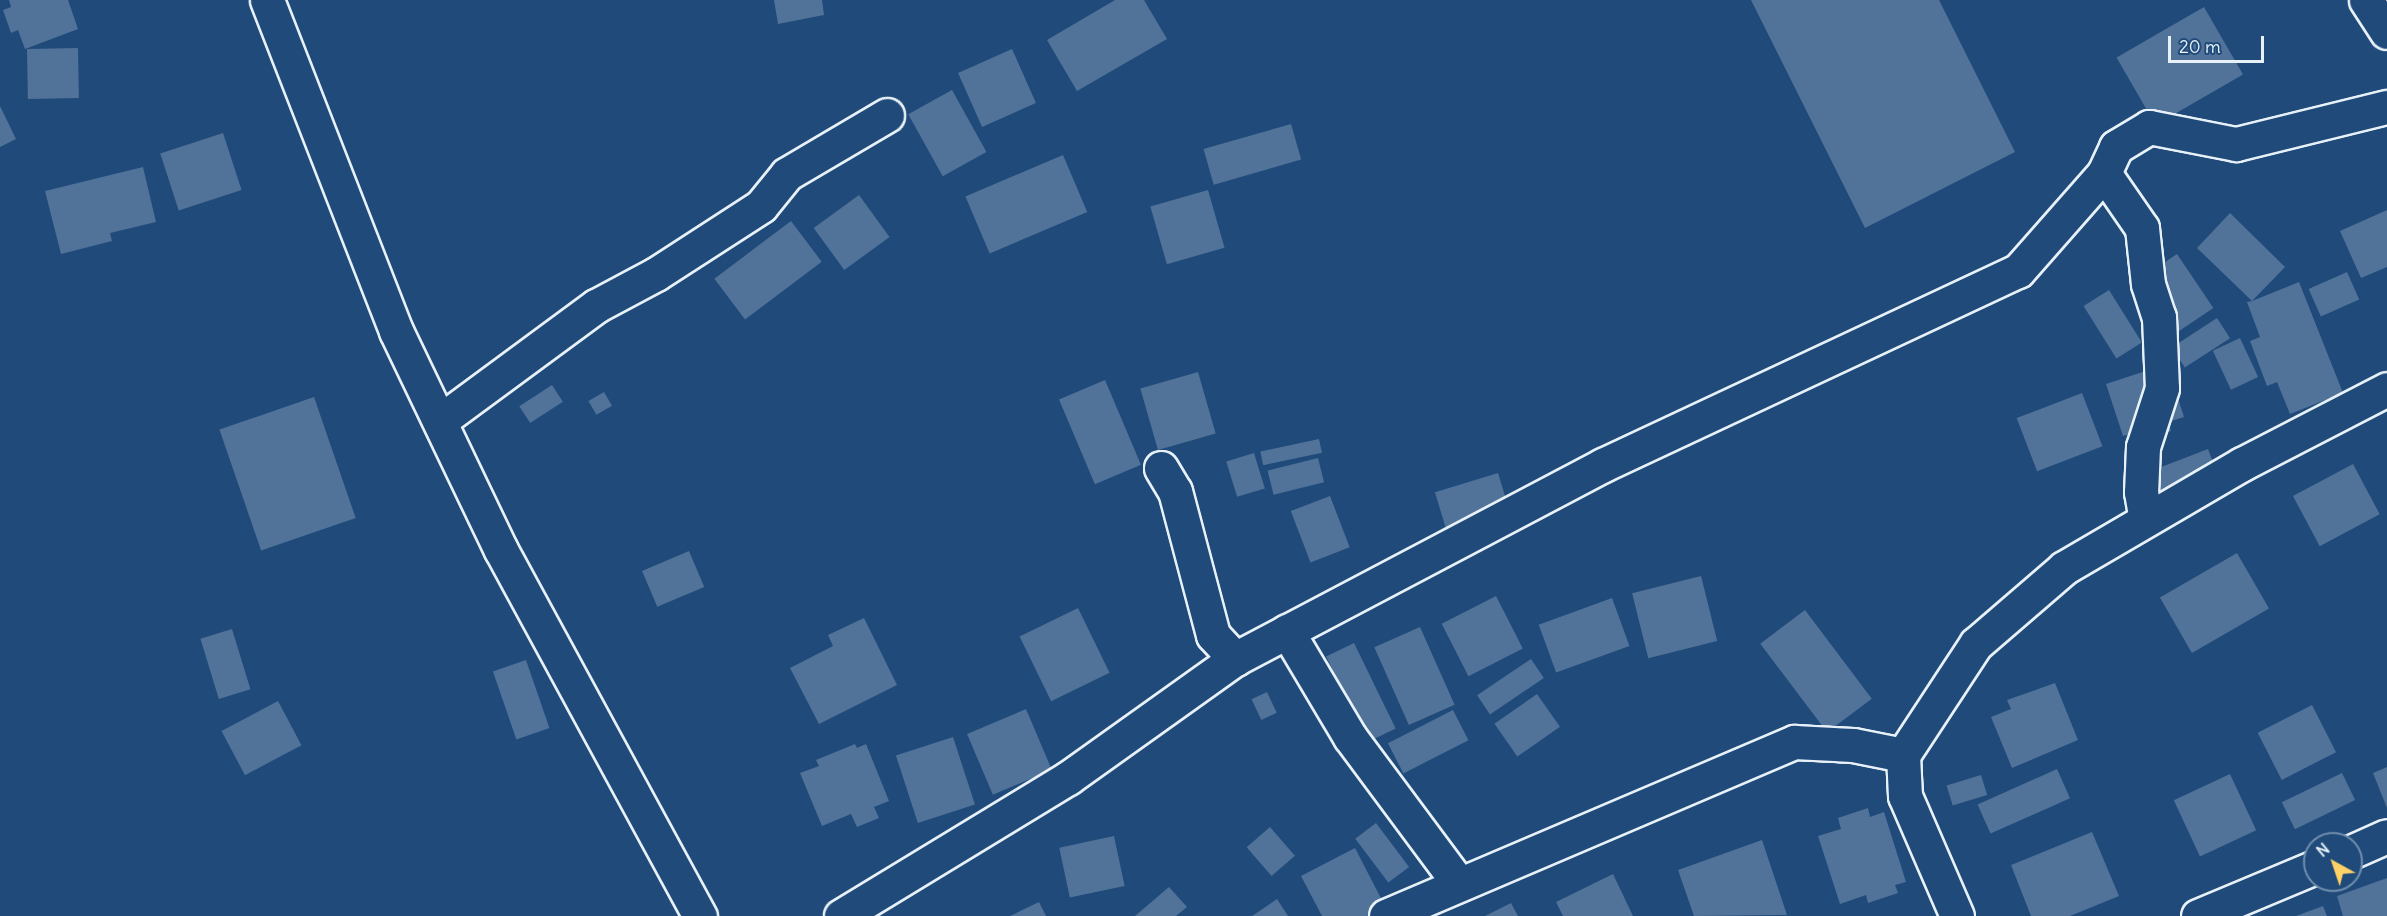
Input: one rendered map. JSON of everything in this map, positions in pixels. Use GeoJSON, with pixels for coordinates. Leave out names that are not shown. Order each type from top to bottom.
{"type":"FeatureCollection","features":[{"type":"Feature","properties":{"kind":"street"},"geometry":{"type":"LineString","coordinates":[[267,0],[396,331],[501,550],[700,916]]}},
{"type":"Feature","properties":{"kind":"street"},"geometry":{"type":"LineString","coordinates":[[2366,0],[2387,32]]}},
{"type":"Feature","properties":{"kind":"street"},"geometry":{"type":"LineString","coordinates":[[841,916],[1068,778],[1235,659],[1603,465],[2018,271],[2104,173],[2116,147],[2150,127],[2236,144],[2387,107]]}},
{"type":"Feature","properties":{"kind":"street"},"geometry":{"type":"LineString","coordinates":[[440,421],[596,306],[656,274],[761,206],[787,174],[887,115]]}},
{"type":"Feature","properties":{"kind":"street"},"geometry":{"type":"LineString","coordinates":[[2104,173],[2142,228],[2148,284],[2159,317],[2162,388],[2144,447],[2141,492],[2146,520]]}},
{"type":"Feature","properties":{"kind":"street"},"geometry":{"type":"LineString","coordinates":[[1957,916],[1905,796],[1903,756],[1976,644],[2064,568],[2242,464],[2387,390]]}},
{"type":"Feature","properties":{"kind":"street"},"geometry":{"type":"LineString","coordinates":[[1161,468],[1175,491],[1213,635],[1235,659]]}},
{"type":"Feature","properties":{"kind":"street"},"geometry":{"type":"LineString","coordinates":[[1287,632],[1350,737],[1458,884]]}},
{"type":"Feature","properties":{"kind":"street"},"geometry":{"type":"LineString","coordinates":[[1386,916],[1794,742],[1853,745],[1903,756]]}},
{"type":"Feature","properties":{"kind":"street"},"geometry":{"type":"LineString","coordinates":[[2363,847],[2387,836]]}},
{"type":"Feature","properties":{"kind":"street"},"geometry":{"type":"LineString","coordinates":[[2198,916],[2303,872]]}},
{"type":"Feature","properties":{"kind":"building"},"geometry":{"type":"Polygon","coordinates":[[[9,0],[68,0],[78,29],[25,49],[18,30],[11,33],[3,10],[11,7],[9,0]]]}},
{"type":"Feature","properties":{"kind":"building"},"geometry":{"type":"Polygon","coordinates":[[[774,0],[822,0],[824,15],[778,24],[774,0]]]}},
{"type":"Feature","properties":{"kind":"building"},"geometry":{"type":"Polygon","coordinates":[[[1115,0],[1144,0],[1167,39],[1077,91],[1047,40],[1115,0]]]}},
{"type":"Feature","properties":{"kind":"building"},"geometry":{"type":"Polygon","coordinates":[[[1751,0],[1939,0],[2015,152],[1865,228],[1751,0]]]}},
{"type":"Feature","properties":{"kind":"building"},"geometry":{"type":"Polygon","coordinates":[[[2204,7],[2243,75],[2156,125],[2117,58],[2204,7]]]}},
{"type":"Feature","properties":{"kind":"building"},"geometry":{"type":"Polygon","coordinates":[[[78,48],[79,98],[28,99],[27,49],[78,48]]]}},
{"type":"Feature","properties":{"kind":"building"},"geometry":{"type":"Polygon","coordinates":[[[1012,49],[1036,103],[982,127],[958,73],[1012,49]]]}},
{"type":"Feature","properties":{"kind":"building"},"geometry":{"type":"Polygon","coordinates":[[[952,90],[986,152],[943,176],[908,114],[952,90]]]}},
{"type":"Feature","properties":{"kind":"building"},"geometry":{"type":"Polygon","coordinates":[[[0,106],[16,139],[0,147],[0,106]]]}},
{"type":"Feature","properties":{"kind":"building"},"geometry":{"type":"Polygon","coordinates":[[[1291,124],[1301,160],[1214,185],[1204,149],[1291,124]]]}},
{"type":"Feature","properties":{"kind":"building"},"geometry":{"type":"Polygon","coordinates":[[[223,133],[242,190],[179,210],[160,153],[223,133]]]}},
{"type":"Feature","properties":{"kind":"building"},"geometry":{"type":"Polygon","coordinates":[[[1063,155],[1087,212],[990,253],[965,196],[1063,155]]]}},
{"type":"Feature","properties":{"kind":"building"},"geometry":{"type":"Polygon","coordinates":[[[143,167],[156,222],[110,233],[112,241],[61,254],[45,191],[143,167]]]}},
{"type":"Feature","properties":{"kind":"building"},"geometry":{"type":"Polygon","coordinates":[[[1208,190],[1225,248],[1167,264],[1150,207],[1208,190]]]}},
{"type":"Feature","properties":{"kind":"building"},"geometry":{"type":"Polygon","coordinates":[[[859,195],[890,237],[844,270],[814,228],[859,195]]]}},
{"type":"Feature","properties":{"kind":"building"},"geometry":{"type":"Polygon","coordinates":[[[2387,210],[2387,267],[2361,278],[2340,231],[2387,210]]]}},
{"type":"Feature","properties":{"kind":"building"},"geometry":{"type":"Polygon","coordinates":[[[2230,213],[2285,267],[2252,301],[2197,248],[2230,213]]]}},
{"type":"Feature","properties":{"kind":"building"},"geometry":{"type":"Polygon","coordinates":[[[791,221],[822,262],[745,320],[714,279],[791,221]]]}},
{"type":"Feature","properties":{"kind":"building"},"geometry":{"type":"Polygon","coordinates":[[[2177,254],[2213,308],[2167,339],[2131,285],[2177,254]]]}},
{"type":"Feature","properties":{"kind":"building"},"geometry":{"type":"Polygon","coordinates":[[[2347,272],[2359,299],[2321,316],[2309,289],[2347,272]]]}},
{"type":"Feature","properties":{"kind":"building"},"geometry":{"type":"Polygon","coordinates":[[[2299,282],[2343,393],[2290,414],[2277,382],[2267,386],[2250,341],[2260,337],[2247,302],[2299,282]]]}},
{"type":"Feature","properties":{"kind":"building"},"geometry":{"type":"Polygon","coordinates":[[[2109,290],[2142,343],[2116,358],[2084,306],[2109,290]]]}},
{"type":"Feature","properties":{"kind":"building"},"geometry":{"type":"Polygon","coordinates":[[[2217,318],[2230,338],[2185,368],[2172,347],[2217,318]]]}},
{"type":"Feature","properties":{"kind":"building"},"geometry":{"type":"Polygon","coordinates":[[[2240,338],[2258,377],[2231,390],[2213,351],[2240,338]]]}},
{"type":"Feature","properties":{"kind":"building"},"geometry":{"type":"Polygon","coordinates":[[[2167,364],[2184,417],[2168,422],[2171,431],[2146,440],[2142,430],[2123,436],[2106,384],[2167,364]]]}},
{"type":"Feature","properties":{"kind":"building"},"geometry":{"type":"Polygon","coordinates":[[[1198,372],[1216,434],[1158,450],[1140,389],[1198,372]]]}},
{"type":"Feature","properties":{"kind":"building"},"geometry":{"type":"Polygon","coordinates":[[[1105,380],[1141,465],[1095,484],[1059,400],[1105,380]]]}},
{"type":"Feature","properties":{"kind":"building"},"geometry":{"type":"Polygon","coordinates":[[[552,385],[563,402],[530,423],[519,406],[552,385]]]}},
{"type":"Feature","properties":{"kind":"building"},"geometry":{"type":"Polygon","coordinates":[[[604,392],[612,406],[596,415],[588,401],[604,392]]]}},
{"type":"Feature","properties":{"kind":"building"},"geometry":{"type":"Polygon","coordinates":[[[2082,393],[2102,446],[2037,471],[2017,418],[2082,393]]]}},
{"type":"Feature","properties":{"kind":"building"},"geometry":{"type":"Polygon","coordinates":[[[314,397],[356,518],[261,551],[219,430],[314,397]]]}},
{"type":"Feature","properties":{"kind":"building"},"geometry":{"type":"Polygon","coordinates":[[[1319,439],[1322,453],[1263,465],[1260,451],[1319,439]]]}},
{"type":"Feature","properties":{"kind":"building"},"geometry":{"type":"Polygon","coordinates":[[[2208,449],[2222,485],[2162,508],[2148,472],[2208,449]]]}},
{"type":"Feature","properties":{"kind":"building"},"geometry":{"type":"Polygon","coordinates":[[[1254,453],[1265,488],[1237,497],[1226,461],[1254,453]]]}},
{"type":"Feature","properties":{"kind":"building"},"geometry":{"type":"Polygon","coordinates":[[[1318,458],[1324,482],[1274,495],[1268,471],[1318,458]]]}},
{"type":"Feature","properties":{"kind":"building"},"geometry":{"type":"Polygon","coordinates":[[[2353,464],[2380,514],[2320,546],[2293,496],[2353,464]]]}},
{"type":"Feature","properties":{"kind":"building"},"geometry":{"type":"Polygon","coordinates":[[[1498,473],[1513,522],[1450,541],[1435,492],[1498,473]]]}},
{"type":"Feature","properties":{"kind":"building"},"geometry":{"type":"Polygon","coordinates":[[[1330,496],[1350,547],[1310,562],[1291,511],[1330,496]]]}},
{"type":"Feature","properties":{"kind":"building"},"geometry":{"type":"Polygon","coordinates":[[[689,551],[704,587],[657,607],[642,571],[689,551]]]}},
{"type":"Feature","properties":{"kind":"building"},"geometry":{"type":"Polygon","coordinates":[[[2237,553],[2269,608],[2192,653],[2160,598],[2237,553]]]}},
{"type":"Feature","properties":{"kind":"building"},"geometry":{"type":"Polygon","coordinates":[[[1701,576],[1717,641],[1648,658],[1632,593],[1701,576]]]}},
{"type":"Feature","properties":{"kind":"building"},"geometry":{"type":"Polygon","coordinates":[[[1496,596],[1523,649],[1468,676],[1442,624],[1496,596]]]}},
{"type":"Feature","properties":{"kind":"building"},"geometry":{"type":"Polygon","coordinates":[[[1612,598],[1629,646],[1556,673],[1539,625],[1612,598]]]}},
{"type":"Feature","properties":{"kind":"building"},"geometry":{"type":"Polygon","coordinates":[[[1078,608],[1110,673],[1051,701],[1020,636],[1078,608]]]}},
{"type":"Feature","properties":{"kind":"building"},"geometry":{"type":"Polygon","coordinates":[[[1805,610],[1872,699],[1827,732],[1760,644],[1805,610]]]}},
{"type":"Feature","properties":{"kind":"building"},"geometry":{"type":"Polygon","coordinates":[[[864,618],[897,685],[819,724],[790,668],[833,646],[828,635],[864,618]]]}},
{"type":"Feature","properties":{"kind":"building"},"geometry":{"type":"Polygon","coordinates":[[[1420,627],[1455,705],[1409,725],[1374,647],[1420,627]]]}},
{"type":"Feature","properties":{"kind":"building"},"geometry":{"type":"Polygon","coordinates":[[[232,629],[250,689],[219,699],[200,639],[232,629]]]}},
{"type":"Feature","properties":{"kind":"building"},"geometry":{"type":"Polygon","coordinates":[[[1354,643],[1396,728],[1368,742],[1326,657],[1354,643]]]}},
{"type":"Feature","properties":{"kind":"building"},"geometry":{"type":"Polygon","coordinates":[[[1531,659],[1544,678],[1490,714],[1477,695],[1531,659]]]}},
{"type":"Feature","properties":{"kind":"building"},"geometry":{"type":"Polygon","coordinates":[[[526,660],[549,728],[516,739],[493,671],[526,660]]]}},
{"type":"Feature","properties":{"kind":"building"},"geometry":{"type":"Polygon","coordinates":[[[2055,683],[2078,740],[2012,768],[1991,717],[2011,709],[2007,700],[2055,683]]]}},
{"type":"Feature","properties":{"kind":"building"},"geometry":{"type":"Polygon","coordinates":[[[1267,692],[1277,713],[1261,720],[1252,699],[1267,692]]]}},
{"type":"Feature","properties":{"kind":"building"},"geometry":{"type":"Polygon","coordinates":[[[1537,694],[1560,727],[1517,757],[1494,724],[1537,694]]]}},
{"type":"Feature","properties":{"kind":"building"},"geometry":{"type":"Polygon","coordinates":[[[278,701],[301,745],[245,775],[221,731],[278,701]]]}},
{"type":"Feature","properties":{"kind":"building"},"geometry":{"type":"Polygon","coordinates":[[[2312,705],[2336,752],[2282,780],[2258,733],[2312,705]]]}},
{"type":"Feature","properties":{"kind":"building"},"geometry":{"type":"Polygon","coordinates":[[[1026,709],[1052,770],[993,795],[967,734],[1026,709]]]}},
{"type":"Feature","properties":{"kind":"building"},"geometry":{"type":"Polygon","coordinates":[[[1453,710],[1468,740],[1403,773],[1388,743],[1453,710]]]}},
{"type":"Feature","properties":{"kind":"building"},"geometry":{"type":"Polygon","coordinates":[[[953,737],[975,805],[918,823],[896,756],[953,737]]]}},
{"type":"Feature","properties":{"kind":"building"},"geometry":{"type":"Polygon","coordinates":[[[855,744],[857,748],[866,744],[889,801],[874,807],[879,818],[857,827],[851,814],[822,826],[800,773],[819,766],[816,760],[855,744]]]}},
{"type":"Feature","properties":{"kind":"building"},"geometry":{"type":"Polygon","coordinates":[[[2387,767],[2387,808],[2373,773],[2387,767]]]}},
{"type":"Feature","properties":{"kind":"building"},"geometry":{"type":"Polygon","coordinates":[[[2057,769],[2070,798],[1991,834],[1978,804],[2057,769]]]}},
{"type":"Feature","properties":{"kind":"building"},"geometry":{"type":"Polygon","coordinates":[[[2342,773],[2355,800],[2295,829],[2282,802],[2342,773]]]}},
{"type":"Feature","properties":{"kind":"building"},"geometry":{"type":"Polygon","coordinates":[[[2230,774],[2256,830],[2200,856],[2174,800],[2230,774]]]}},
{"type":"Feature","properties":{"kind":"building"},"geometry":{"type":"Polygon","coordinates":[[[1981,775],[1987,795],[1953,806],[1947,786],[1981,775]]]}},
{"type":"Feature","properties":{"kind":"building"},"geometry":{"type":"Polygon","coordinates":[[[1868,808],[1870,817],[1884,812],[1906,882],[1895,885],[1898,893],[1868,903],[1866,895],[1840,904],[1818,836],[1841,829],[1838,818],[1868,808]]]}},
{"type":"Feature","properties":{"kind":"building"},"geometry":{"type":"Polygon","coordinates":[[[1376,823],[1409,867],[1388,883],[1355,839],[1376,823]]]}},
{"type":"Feature","properties":{"kind":"building"},"geometry":{"type":"Polygon","coordinates":[[[1270,827],[1295,856],[1272,876],[1247,847],[1270,827]]]}},
{"type":"Feature","properties":{"kind":"building"},"geometry":{"type":"Polygon","coordinates":[[[2092,832],[2119,896],[2070,916],[2031,916],[2011,865],[2092,832]]]}},
{"type":"Feature","properties":{"kind":"building"},"geometry":{"type":"Polygon","coordinates":[[[1114,836],[1125,886],[1070,898],[1059,848],[1114,836]]]}},
{"type":"Feature","properties":{"kind":"building"},"geometry":{"type":"Polygon","coordinates":[[[1762,840],[1787,915],[1694,916],[1678,870],[1762,840]]]}},
{"type":"Feature","properties":{"kind":"building"},"geometry":{"type":"Polygon","coordinates":[[[1355,848],[1386,908],[1370,916],[1322,916],[1301,876],[1355,848]]]}},
{"type":"Feature","properties":{"kind":"building"},"geometry":{"type":"Polygon","coordinates":[[[1613,874],[1633,916],[1563,916],[1556,902],[1613,874]]]}},
{"type":"Feature","properties":{"kind":"building"},"geometry":{"type":"Polygon","coordinates":[[[2387,878],[2387,916],[2343,916],[2337,896],[2348,892],[2363,892],[2363,887],[2387,878]]]}},
{"type":"Feature","properties":{"kind":"building"},"geometry":{"type":"Polygon","coordinates":[[[1169,887],[1187,907],[1176,916],[1135,916],[1169,887]]]}},
{"type":"Feature","properties":{"kind":"building"},"geometry":{"type":"Polygon","coordinates":[[[1277,899],[1288,916],[1252,916],[1277,899]]]}},
{"type":"Feature","properties":{"kind":"building"},"geometry":{"type":"Polygon","coordinates":[[[1039,902],[1046,916],[1010,916],[1039,902]]]}},
{"type":"Feature","properties":{"kind":"building"},"geometry":{"type":"Polygon","coordinates":[[[1511,903],[1518,916],[1485,916],[1511,903]]]}},
{"type":"Feature","properties":{"kind":"building"},"geometry":{"type":"Polygon","coordinates":[[[2323,906],[2327,916],[2296,916],[2323,906]]]}}]}
